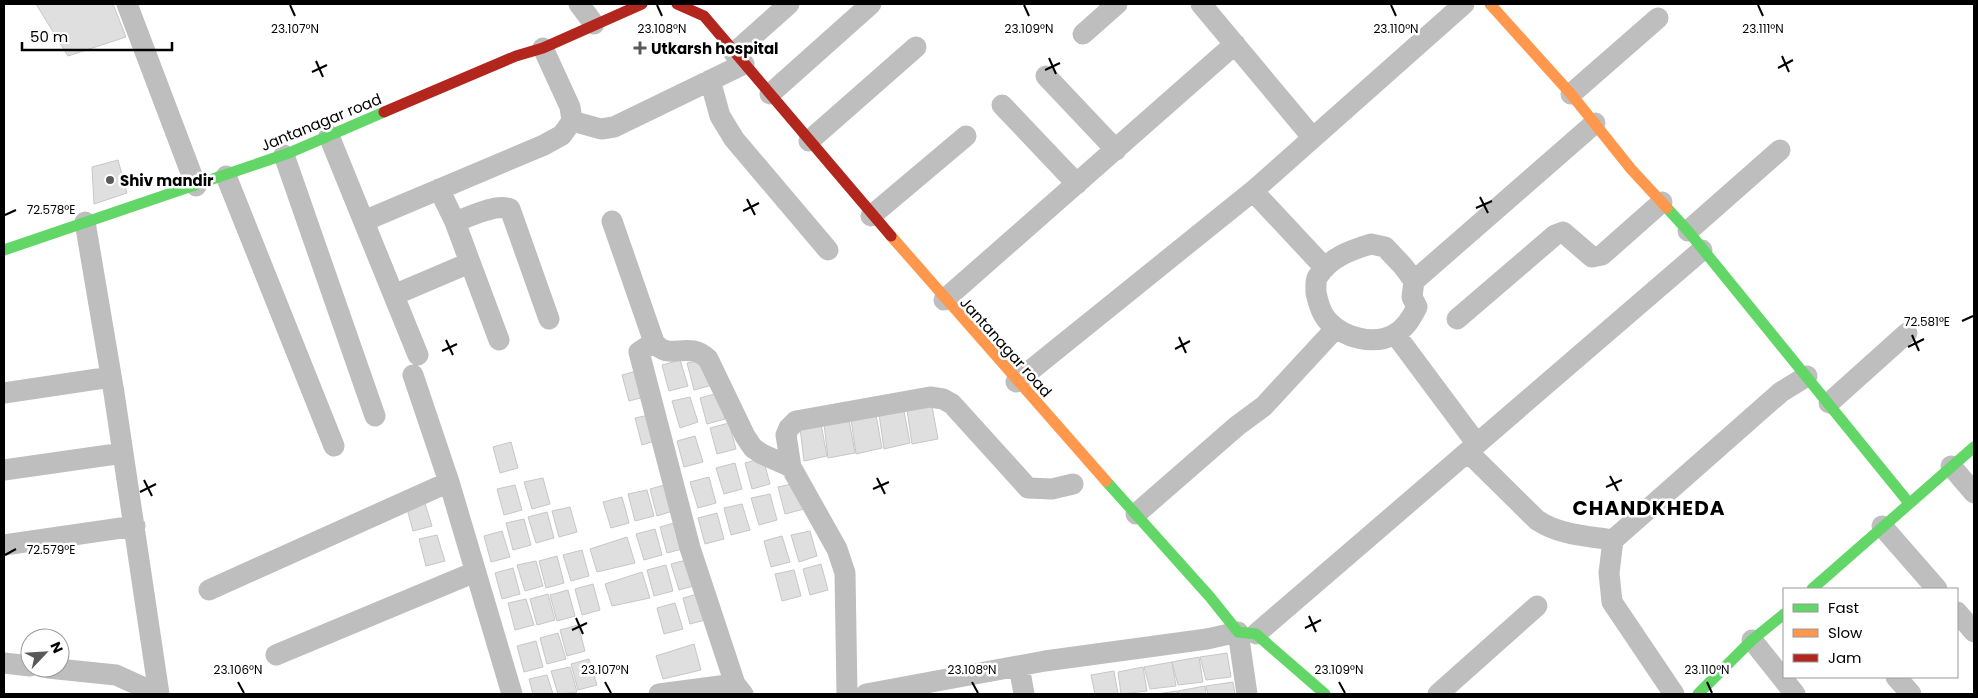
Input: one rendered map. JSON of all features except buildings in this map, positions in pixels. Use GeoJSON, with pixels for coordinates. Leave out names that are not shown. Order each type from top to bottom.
{"type":"FeatureCollection","features":[{"type":"Feature","properties":{"kind":"street"},"geometry":{"type":"LineString","coordinates":[[127,4],[196,186]]}},
{"type":"Feature","properties":{"kind":"street"},"geometry":{"type":"LineString","coordinates":[[579,4],[594,24]]}},
{"type":"Feature","properties":{"kind":"street","name":"Jantanagar road"},"geometry":{"type":"LineString","coordinates":[[4,250],[284,155],[516,56],[543,48],[642,4]]}},
{"type":"Feature","properties":{"kind":"street","name":"Jantanagar road"},"geometry":{"type":"LineString","coordinates":[[677,4],[710,10],[739,58],[871,216],[1016,382],[1210,597],[1247,633],[1325,694]]}},
{"type":"Feature","properties":{"kind":"street"},"geometry":{"type":"LineString","coordinates":[[572,121],[601,129],[614,127],[710,80],[739,58],[789,4]]}},
{"type":"Feature","properties":{"kind":"street"},"geometry":{"type":"LineString","coordinates":[[770,94],[871,4]]}},
{"type":"Feature","properties":{"kind":"street"},"geometry":{"type":"LineString","coordinates":[[1083,34],[1117,4]]}},
{"type":"Feature","properties":{"kind":"street"},"geometry":{"type":"LineString","coordinates":[[1016,382],[1253,191],[1464,4]]}},
{"type":"Feature","properties":{"kind":"street"},"geometry":{"type":"LineString","coordinates":[[1490,4],[1571,94],[1630,169],[1688,231],[1909,502]]}},
{"type":"Feature","properties":{"kind":"street"},"geometry":{"type":"LineString","coordinates":[[1207,6],[1235,44],[1313,138]]}},
{"type":"Feature","properties":{"kind":"street"},"geometry":{"type":"LineString","coordinates":[[1571,94],[1658,18]]}},
{"type":"Feature","properties":{"kind":"street"},"geometry":{"type":"LineString","coordinates":[[944,300],[1235,44]]}},
{"type":"Feature","properties":{"kind":"street"},"geometry":{"type":"LineString","coordinates":[[809,141],[916,47]]}},
{"type":"Feature","properties":{"kind":"street"},"geometry":{"type":"LineString","coordinates":[[364,221],[544,145],[562,135],[572,121],[570,107],[543,48]]}},
{"type":"Feature","properties":{"kind":"street"},"geometry":{"type":"LineString","coordinates":[[1046,76],[1116,150]]}},
{"type":"Feature","properties":{"kind":"street"},"geometry":{"type":"LineString","coordinates":[[710,80],[720,116],[734,139],[828,250]]}},
{"type":"Feature","properties":{"kind":"street"},"geometry":{"type":"LineString","coordinates":[[1002,105],[1077,184]]}},
{"type":"Feature","properties":{"kind":"street"},"geometry":{"type":"LineString","coordinates":[[1414,281],[1595,123]]}},
{"type":"Feature","properties":{"kind":"street"},"geometry":{"type":"LineString","coordinates":[[329,136],[394,295],[512,694]]}},
{"type":"Feature","properties":{"kind":"street"},"geometry":{"type":"LineString","coordinates":[[871,216],[966,136]]}},
{"type":"Feature","properties":{"kind":"street"},"geometry":{"type":"LineString","coordinates":[[1688,231],[1780,150]]}},
{"type":"Feature","properties":{"kind":"street"},"geometry":{"type":"LineString","coordinates":[[284,155],[375,416]]}},
{"type":"Feature","properties":{"kind":"street"},"geometry":{"type":"LineString","coordinates":[[226,176],[334,446]]}},
{"type":"Feature","properties":{"kind":"street"},"geometry":{"type":"LineString","coordinates":[[439,189],[455,222],[469,264],[499,340]]}},
{"type":"Feature","properties":{"kind":"street"},"geometry":{"type":"LineString","coordinates":[[1253,191],[1325,268]]}},
{"type":"Feature","properties":{"kind":"street"},"geometry":{"type":"LineString","coordinates":[[1458,319],[1555,234],[1563,232],[1592,257],[1596,258],[1602,255],[1662,202]]}},
{"type":"Feature","properties":{"kind":"street"},"geometry":{"type":"LineString","coordinates":[[455,222],[497,208],[504,207],[510,210],[549,319]]}},
{"type":"Feature","properties":{"kind":"street"},"geometry":{"type":"LineString","coordinates":[[612,221],[654,342],[659,349],[666,352],[693,349],[702,352],[708,359],[745,436],[753,448],[762,454],[791,466]]}},
{"type":"Feature","properties":{"kind":"street"},"geometry":{"type":"LineString","coordinates":[[85,222],[135,526],[158,694]]}},
{"type":"Feature","properties":{"kind":"street"},"geometry":{"type":"LineString","coordinates":[[1371,244],[1385,246],[1404,266],[1414,281],[1412,297],[1417,307],[1406,325],[1395,334],[1381,339],[1349,336],[1327,321],[1318,300],[1316,287],[1318,276],[1325,268],[1347,251],[1371,244]]}},
{"type":"Feature","properties":{"kind":"street"},"geometry":{"type":"LineString","coordinates":[[866,694],[1019,666],[1247,633],[1472,448],[1702,250]]}},
{"type":"Feature","properties":{"kind":"street"},"geometry":{"type":"LineString","coordinates":[[394,295],[469,264]]}},
{"type":"Feature","properties":{"kind":"street"},"geometry":{"type":"LineString","coordinates":[[1136,514],[1236,426],[1264,406],[1336,328]]}},
{"type":"Feature","properties":{"kind":"street"},"geometry":{"type":"LineString","coordinates":[[1829,403],[1907,333]]}},
{"type":"Feature","properties":{"kind":"street"},"geometry":{"type":"LineString","coordinates":[[1395,334],[1472,448],[1537,520],[1547,527],[1558,531],[1613,540]]}},
{"type":"Feature","properties":{"kind":"street"},"geometry":{"type":"LineString","coordinates":[[654,342],[639,352],[690,548],[739,689],[659,694]]}},
{"type":"Feature","properties":{"kind":"street"},"geometry":{"type":"LineString","coordinates":[[1674,694],[1612,602],[1609,573],[1613,540],[1781,392],[1807,376]]}},
{"type":"Feature","properties":{"kind":"street"},"geometry":{"type":"LineString","coordinates":[[4,392],[111,377]]}},
{"type":"Feature","properties":{"kind":"street"},"geometry":{"type":"LineString","coordinates":[[847,694],[845,573],[837,549],[791,466],[786,435],[789,428],[796,421],[930,396],[943,399],[952,404],[1028,488],[1052,489],[1073,484]]}},
{"type":"Feature","properties":{"kind":"street"},"geometry":{"type":"LineString","coordinates":[[1816,588],[1882,526],[1974,447]]}},
{"type":"Feature","properties":{"kind":"street"},"geometry":{"type":"LineString","coordinates":[[4,470],[123,453]]}},
{"type":"Feature","properties":{"kind":"street"},"geometry":{"type":"LineString","coordinates":[[1951,466],[1974,493]]}},
{"type":"Feature","properties":{"kind":"street"},"geometry":{"type":"LineString","coordinates":[[210,590],[449,482]]}},
{"type":"Feature","properties":{"kind":"street"},"geometry":{"type":"LineString","coordinates":[[4,545],[135,526]]}},
{"type":"Feature","properties":{"kind":"street"},"geometry":{"type":"LineString","coordinates":[[1882,526],[1936,588]]}},
{"type":"Feature","properties":{"kind":"street"},"geometry":{"type":"LineString","coordinates":[[276,655],[475,572]]}},
{"type":"Feature","properties":{"kind":"street"},"geometry":{"type":"LineString","coordinates":[[1438,694],[1538,606]]}},
{"type":"Feature","properties":{"kind":"street"},"geometry":{"type":"LineString","coordinates":[[1958,613],[1974,632]]}},
{"type":"Feature","properties":{"kind":"street"},"geometry":{"type":"LineString","coordinates":[[1698,694],[1752,640],[1783,615]]}},
{"type":"Feature","properties":{"kind":"street"},"geometry":{"type":"LineString","coordinates":[[1246,694],[1247,633]]}},
{"type":"Feature","properties":{"kind":"street"},"geometry":{"type":"LineString","coordinates":[[1752,640],[1795,694]]}},
{"type":"Feature","properties":{"kind":"street"},"geometry":{"type":"LineString","coordinates":[[4,663],[20,665]]}},
{"type":"Feature","properties":{"kind":"street"},"geometry":{"type":"LineString","coordinates":[[1019,666],[1024,694]]}},
{"type":"Feature","properties":{"kind":"street"},"geometry":{"type":"LineString","coordinates":[[70,670],[116,675],[158,694]]}},
{"type":"Feature","properties":{"kind":"street"},"geometry":{"type":"LineString","coordinates":[[1897,678],[1911,694]]}},
{"type":"Feature","properties":{"kind":"traffic: fast"},"geometry":{"type":"LineString","coordinates":[[4,250],[289,153],[384,112]]}},
{"type":"Feature","properties":{"kind":"traffic: fast"},"geometry":{"type":"LineString","coordinates":[[1667,208],[1688,231],[1909,503]]}},
{"type":"Feature","properties":{"kind":"traffic: fast"},"geometry":{"type":"LineString","coordinates":[[1813,588],[1974,447]]}},
{"type":"Feature","properties":{"kind":"traffic: fast"},"geometry":{"type":"LineString","coordinates":[[1106,481],[1210,597],[1238,632],[1256,634],[1325,694]]}},
{"type":"Feature","properties":{"kind":"traffic: fast"},"geometry":{"type":"LineString","coordinates":[[1698,694],[1752,640],[1783,615]]}},
{"type":"Feature","properties":{"kind":"traffic: slow"},"geometry":{"type":"LineString","coordinates":[[1490,4],[1571,94],[1631,169],[1667,208]]}},
{"type":"Feature","properties":{"kind":"traffic: slow"},"geometry":{"type":"LineString","coordinates":[[891,236],[1106,481]]}},
{"type":"Feature","properties":{"kind":"traffic: jam"},"geometry":{"type":"LineString","coordinates":[[384,112],[516,56],[543,48],[642,4]]}},
{"type":"Feature","properties":{"kind":"traffic: jam"},"geometry":{"type":"LineString","coordinates":[[677,4],[704,16],[891,236]]}},
{"type":"Feature","properties":{"kind":"place","name":"Utkarsh hospital"},"geometry":{"type":"Point","coordinates":[640,48]}},
{"type":"Feature","properties":{"kind":"place","name":"Shiv mandir"},"geometry":{"type":"Point","coordinates":[110,180]}},
{"type":"Feature","properties":{"kind":"district","name":"CHANDKHEDA"},"geometry":{"type":"Point","coordinates":[1649,508]}}]}
